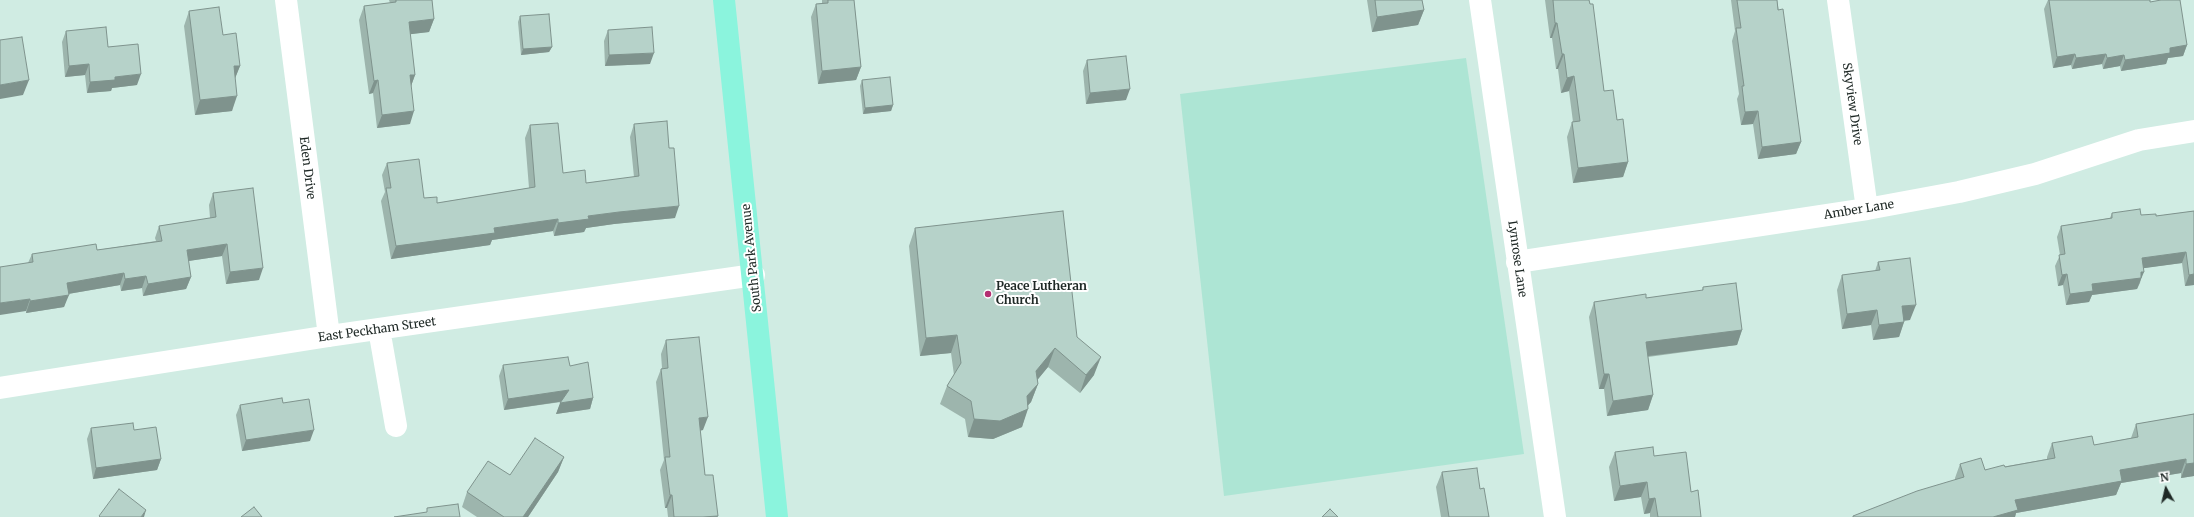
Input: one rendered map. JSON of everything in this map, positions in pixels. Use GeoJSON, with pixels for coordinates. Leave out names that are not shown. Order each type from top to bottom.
{"type":"FeatureCollection","features":[{"type":"Feature","properties":{"kind":"main road","name":"South Park Avenue"},"geometry":{"type":"LineString","coordinates":[[724,0],[754,275],[777,517]]}},
{"type":"Feature","properties":{"kind":"street","name":"Eden Drive"},"geometry":{"type":"LineString","coordinates":[[286,0],[329,336]]}},
{"type":"Feature","properties":{"kind":"street","name":"Lynrose Lane"},"geometry":{"type":"LineString","coordinates":[[1480,0],[1554,517]]}},
{"type":"Feature","properties":{"kind":"street","name":"Skyview Drive"},"geometry":{"type":"LineString","coordinates":[[1838,0],[1867,209]]}},
{"type":"Feature","properties":{"kind":"street","name":"Amber Lane"},"geometry":{"type":"LineString","coordinates":[[1517,262],[1867,209],[1960,192],[2035,174],[2139,140],[2194,131]]}},
{"type":"Feature","properties":{"kind":"street","name":"East Peckham Street"},"geometry":{"type":"LineString","coordinates":[[0,388],[329,336],[754,275]]}},
{"type":"Feature","properties":{"kind":"street"},"geometry":{"type":"LineString","coordinates":[[379,329],[396,426]]}},
{"type":"Feature","properties":{"kind":"green space"},"geometry":{"type":"Polygon","coordinates":[[[1466,58],[1524,454],[1224,496],[1180,94],[1466,58]]]}},
{"type":"Feature","properties":{"kind":"building"},"geometry":{"type":"Polygon","coordinates":[[[396,0],[432,0],[434,19],[409,22],[415,75],[410,75],[414,111],[382,115],[378,80],[374,81],[364,6],[396,2],[396,0]]]}},
{"type":"Feature","properties":{"kind":"building"},"geometry":{"type":"Polygon","coordinates":[[[828,0],[854,0],[861,67],[822,71],[816,4],[828,3],[828,0]]]}},
{"type":"Feature","properties":{"kind":"building"},"geometry":{"type":"Polygon","coordinates":[[[1375,0],[1422,0],[1424,10],[1377,17],[1375,0]]]}},
{"type":"Feature","properties":{"kind":"building"},"geometry":{"type":"Polygon","coordinates":[[[1553,0],[1589,0],[1590,4],[1593,4],[1604,91],[1613,90],[1617,120],[1623,119],[1628,162],[1578,168],[1572,122],[1580,121],[1574,76],[1567,78],[1564,54],[1562,54],[1557,23],[1555,23],[1553,0]]]}},
{"type":"Feature","properties":{"kind":"building"},"geometry":{"type":"Polygon","coordinates":[[[1737,0],[1777,0],[1778,10],[1783,9],[1801,142],[1762,147],[1758,111],[1745,112],[1742,86],[1744,86],[1736,28],[1741,28],[1737,0]]]}},
{"type":"Feature","properties":{"kind":"building"},"geometry":{"type":"Polygon","coordinates":[[[2049,0],[2150,0],[2150,2],[2161,0],[2180,0],[2187,45],[2170,48],[2170,53],[2125,60],[2124,55],[2107,58],[2106,54],[2076,58],[2075,54],[2057,57],[2049,0]]]}},
{"type":"Feature","properties":{"kind":"building"},"geometry":{"type":"Polygon","coordinates":[[[219,7],[223,35],[236,33],[240,66],[234,66],[237,96],[200,100],[189,11],[219,7]]]}},
{"type":"Feature","properties":{"kind":"building"},"geometry":{"type":"Polygon","coordinates":[[[549,14],[552,47],[523,49],[520,16],[549,14]]]}},
{"type":"Feature","properties":{"kind":"building"},"geometry":{"type":"Polygon","coordinates":[[[106,27],[108,47],[138,44],[141,74],[115,77],[115,80],[90,82],[89,64],[69,66],[66,31],[106,27]]]}},
{"type":"Feature","properties":{"kind":"building"},"geometry":{"type":"Polygon","coordinates":[[[652,27],[654,53],[609,55],[608,30],[652,27]]]}},
{"type":"Feature","properties":{"kind":"building"},"geometry":{"type":"Polygon","coordinates":[[[22,37],[29,80],[0,85],[0,40],[22,37]]]}},
{"type":"Feature","properties":{"kind":"building"},"geometry":{"type":"Polygon","coordinates":[[[1126,56],[1130,89],[1090,93],[1087,60],[1126,56]]]}},
{"type":"Feature","properties":{"kind":"building"},"geometry":{"type":"Polygon","coordinates":[[[890,77],[893,105],[865,108],[862,80],[890,77]]]}},
{"type":"Feature","properties":{"kind":"building"},"geometry":{"type":"Polygon","coordinates":[[[667,121],[669,148],[674,148],[679,206],[588,216],[589,219],[558,223],[558,219],[494,228],[495,233],[396,246],[386,188],[391,188],[387,163],[419,159],[424,198],[437,197],[437,203],[535,187],[530,125],[558,123],[563,173],[585,170],[586,183],[639,176],[634,124],[667,121]]]}},
{"type":"Feature","properties":{"kind":"building"},"geometry":{"type":"Polygon","coordinates":[[[253,188],[263,268],[230,272],[227,244],[187,250],[191,277],[148,284],[146,276],[125,279],[124,273],[67,283],[69,295],[30,301],[30,299],[0,303],[0,267],[33,262],[32,254],[96,244],[97,250],[162,241],[159,226],[216,217],[213,193],[253,188]]]}},
{"type":"Feature","properties":{"kind":"building"},"geometry":{"type":"Polygon","coordinates":[[[2140,209],[2141,215],[2156,214],[2156,216],[2194,211],[2194,274],[2189,275],[2186,252],[2142,258],[2144,272],[2141,272],[2141,278],[2092,284],[2093,291],[2070,294],[2067,274],[2062,275],[2059,255],[2065,254],[2061,226],[2112,218],[2112,213],[2140,209]]]}},
{"type":"Feature","properties":{"kind":"building","name":"Peace Lutheran Church"},"geometry":{"type":"Polygon","coordinates":[[[1063,211],[1077,337],[1101,357],[1086,375],[1055,348],[1036,371],[1038,384],[1027,396],[1028,409],[1000,421],[974,419],[971,401],[947,386],[961,363],[957,335],[926,338],[915,228],[1063,211]]]}},
{"type":"Feature","properties":{"kind":"building"},"geometry":{"type":"Polygon","coordinates":[[[1910,258],[1916,305],[1902,306],[1904,322],[1879,325],[1877,310],[1847,314],[1842,275],[1880,270],[1878,262],[1910,258]]]}},
{"type":"Feature","properties":{"kind":"building"},"geometry":{"type":"Polygon","coordinates":[[[1736,283],[1742,330],[1646,342],[1653,395],[1613,401],[1609,374],[1604,374],[1594,302],[1646,294],[1646,298],[1703,290],[1703,287],[1736,283]]]}},
{"type":"Feature","properties":{"kind":"building"},"geometry":{"type":"Polygon","coordinates":[[[699,337],[708,417],[699,418],[705,475],[713,475],[718,516],[674,517],[672,495],[670,495],[665,457],[670,457],[661,369],[668,368],[666,340],[699,337]]]}},
{"type":"Feature","properties":{"kind":"building"},"geometry":{"type":"Polygon","coordinates":[[[568,357],[570,366],[588,362],[593,398],[560,403],[569,390],[508,399],[503,365],[568,357]]]}},
{"type":"Feature","properties":{"kind":"building"},"geometry":{"type":"Polygon","coordinates":[[[282,398],[283,403],[309,399],[314,430],[246,440],[240,405],[282,398]]]}},
{"type":"Feature","properties":{"kind":"building"},"geometry":{"type":"Polygon","coordinates":[[[2194,414],[2194,463],[2186,464],[2186,459],[2120,470],[2122,481],[2015,500],[2018,510],[1993,517],[1853,517],[1917,491],[1964,477],[1960,464],[1981,458],[1985,470],[2004,465],[2005,467],[2055,458],[2052,443],[2092,436],[2094,445],[2138,437],[2136,424],[2194,414]]]}},
{"type":"Feature","properties":{"kind":"building"},"geometry":{"type":"Polygon","coordinates":[[[133,423],[134,430],[156,427],[161,459],[96,468],[91,428],[133,423]]]}},
{"type":"Feature","properties":{"kind":"building"},"geometry":{"type":"Polygon","coordinates":[[[535,438],[564,457],[523,517],[504,517],[467,492],[488,461],[510,475],[535,438]]]}},
{"type":"Feature","properties":{"kind":"building"},"geometry":{"type":"Polygon","coordinates":[[[1653,447],[1654,456],[1686,452],[1691,492],[1698,490],[1701,517],[1658,517],[1655,498],[1649,499],[1647,482],[1620,486],[1615,452],[1653,447]]]}},
{"type":"Feature","properties":{"kind":"building"},"geometry":{"type":"Polygon","coordinates":[[[1477,468],[1480,489],[1484,488],[1489,517],[1449,517],[1442,472],[1477,468]]]}},
{"type":"Feature","properties":{"kind":"building"},"geometry":{"type":"Polygon","coordinates":[[[119,489],[146,510],[141,517],[99,516],[119,489]]]}},
{"type":"Feature","properties":{"kind":"building"},"geometry":{"type":"Polygon","coordinates":[[[458,504],[460,517],[394,517],[427,512],[427,508],[458,504]]]}},
{"type":"Feature","properties":{"kind":"building"},"geometry":{"type":"Polygon","coordinates":[[[254,507],[262,517],[241,517],[254,507]]]}},
{"type":"Feature","properties":{"kind":"building"},"geometry":{"type":"Polygon","coordinates":[[[1330,509],[1338,517],[1322,517],[1330,509]]]}},
{"type":"Feature","properties":{"kind":"place","name":"Peace Lutheran Church"},"geometry":{"type":"Point","coordinates":[988,294]}}]}
